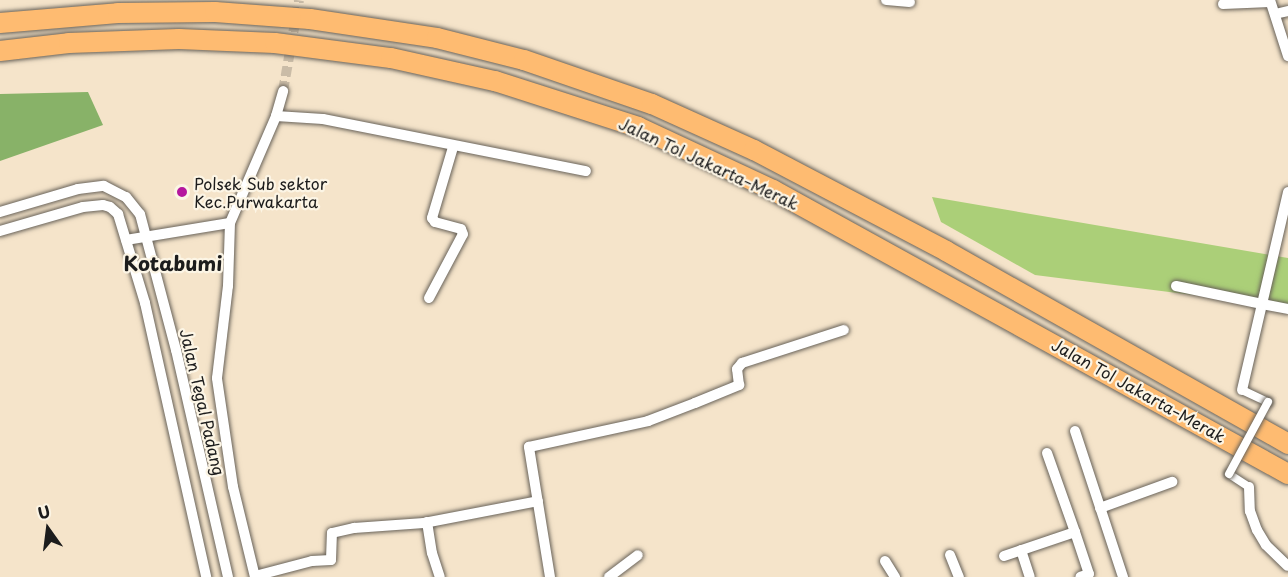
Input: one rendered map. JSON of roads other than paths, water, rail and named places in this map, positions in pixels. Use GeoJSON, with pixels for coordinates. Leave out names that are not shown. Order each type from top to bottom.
{"type":"FeatureCollection","features":[{"type":"Feature","properties":{"kind":"highway","name":"Jalan Tol Jakarta–Merak"},"geometry":{"type":"LineString","coordinates":[[0,23],[118,13],[215,12],[310,19],[437,38],[524,60],[652,104],[754,150],[946,251],[1288,444]]}},
{"type":"Feature","properties":{"kind":"highway","name":"Jalan Tol Jakarta–Merak"},"geometry":{"type":"LineString","coordinates":[[0,51],[69,43],[179,39],[275,43],[391,58],[495,81],[638,127],[773,190],[1288,474]]}},
{"type":"Feature","properties":{"kind":"street"},"geometry":{"type":"LineString","coordinates":[[886,0],[910,2]]}},
{"type":"Feature","properties":{"kind":"street"},"geometry":{"type":"LineString","coordinates":[[1223,4],[1270,1],[1288,56]]}},
{"type":"Feature","properties":{"kind":"street"},"geometry":{"type":"LineString","coordinates":[[1275,14],[1288,11]]}},
{"type":"Feature","properties":{"kind":"street"},"geometry":{"type":"LineString","coordinates":[[283,91],[276,116],[230,223],[228,286],[217,378],[233,487],[255,577],[304,563],[331,560],[332,532],[426,522],[538,501]]}},
{"type":"Feature","properties":{"kind":"street"},"geometry":{"type":"LineString","coordinates":[[276,116],[323,119],[453,147],[586,171]]}},
{"type":"Feature","properties":{"kind":"street"},"geometry":{"type":"LineString","coordinates":[[429,298],[463,234],[462,229],[435,222],[432,218],[453,147]]}},
{"type":"Feature","properties":{"kind":"street"},"geometry":{"type":"LineString","coordinates":[[0,212],[78,189],[104,186],[126,197],[114,209]]}},
{"type":"Feature","properties":{"kind":"street"},"geometry":{"type":"LineString","coordinates":[[1288,192],[1242,390],[1268,402],[1229,474],[1249,487],[1249,508],[1257,530],[1266,545],[1288,566]]}},
{"type":"Feature","properties":{"kind":"street","name":"Jalan Tegal Padang"},"geometry":{"type":"LineString","coordinates":[[126,197],[140,214],[147,235],[228,577]]}},
{"type":"Feature","properties":{"kind":"street"},"geometry":{"type":"LineString","coordinates":[[0,231],[83,207],[103,205],[114,209],[145,303],[206,577]]}},
{"type":"Feature","properties":{"kind":"street"},"geometry":{"type":"LineString","coordinates":[[126,240],[230,223]]}},
{"type":"Feature","properties":{"kind":"street"},"geometry":{"type":"LineString","coordinates":[[1176,286],[1288,309]]}},
{"type":"Feature","properties":{"kind":"street"},"geometry":{"type":"LineString","coordinates":[[145,303],[163,298]]}},
{"type":"Feature","properties":{"kind":"street"},"geometry":{"type":"LineString","coordinates":[[550,577],[529,447],[648,421],[739,385],[737,369],[742,363],[844,330]]}},
{"type":"Feature","properties":{"kind":"street"},"geometry":{"type":"LineString","coordinates":[[1075,431],[1123,577]]}},
{"type":"Feature","properties":{"kind":"street"},"geometry":{"type":"LineString","coordinates":[[1047,453],[1089,574],[1080,577]]}},
{"type":"Feature","properties":{"kind":"street"},"geometry":{"type":"LineString","coordinates":[[1100,508],[1172,482]]}},
{"type":"Feature","properties":{"kind":"street"},"geometry":{"type":"LineString","coordinates":[[426,522],[432,553],[440,577]]}},
{"type":"Feature","properties":{"kind":"street"},"geometry":{"type":"LineString","coordinates":[[1004,556],[1075,532]]}},
{"type":"Feature","properties":{"kind":"street"},"geometry":{"type":"LineString","coordinates":[[1021,550],[1030,577]]}},
{"type":"Feature","properties":{"kind":"street"},"geometry":{"type":"LineString","coordinates":[[609,577],[638,555]]}},
{"type":"Feature","properties":{"kind":"street"},"geometry":{"type":"LineString","coordinates":[[950,555],[959,577]]}},
{"type":"Feature","properties":{"kind":"street"},"geometry":{"type":"LineString","coordinates":[[885,561],[895,577]]}},
{"type":"Feature","properties":{"kind":"tunnel"},"geometry":{"type":"LineString","coordinates":[[283,91],[299,0]]}},
{"type":"Feature","properties":{"kind":"place","name":"Polsek Sub sektor Kec.Purwakarta"},"geometry":{"type":"Point","coordinates":[182,192]}},
{"type":"Feature","properties":{"kind":"district","name":"Kotabumi"},"geometry":{"type":"Point","coordinates":[173,263]}}]}
